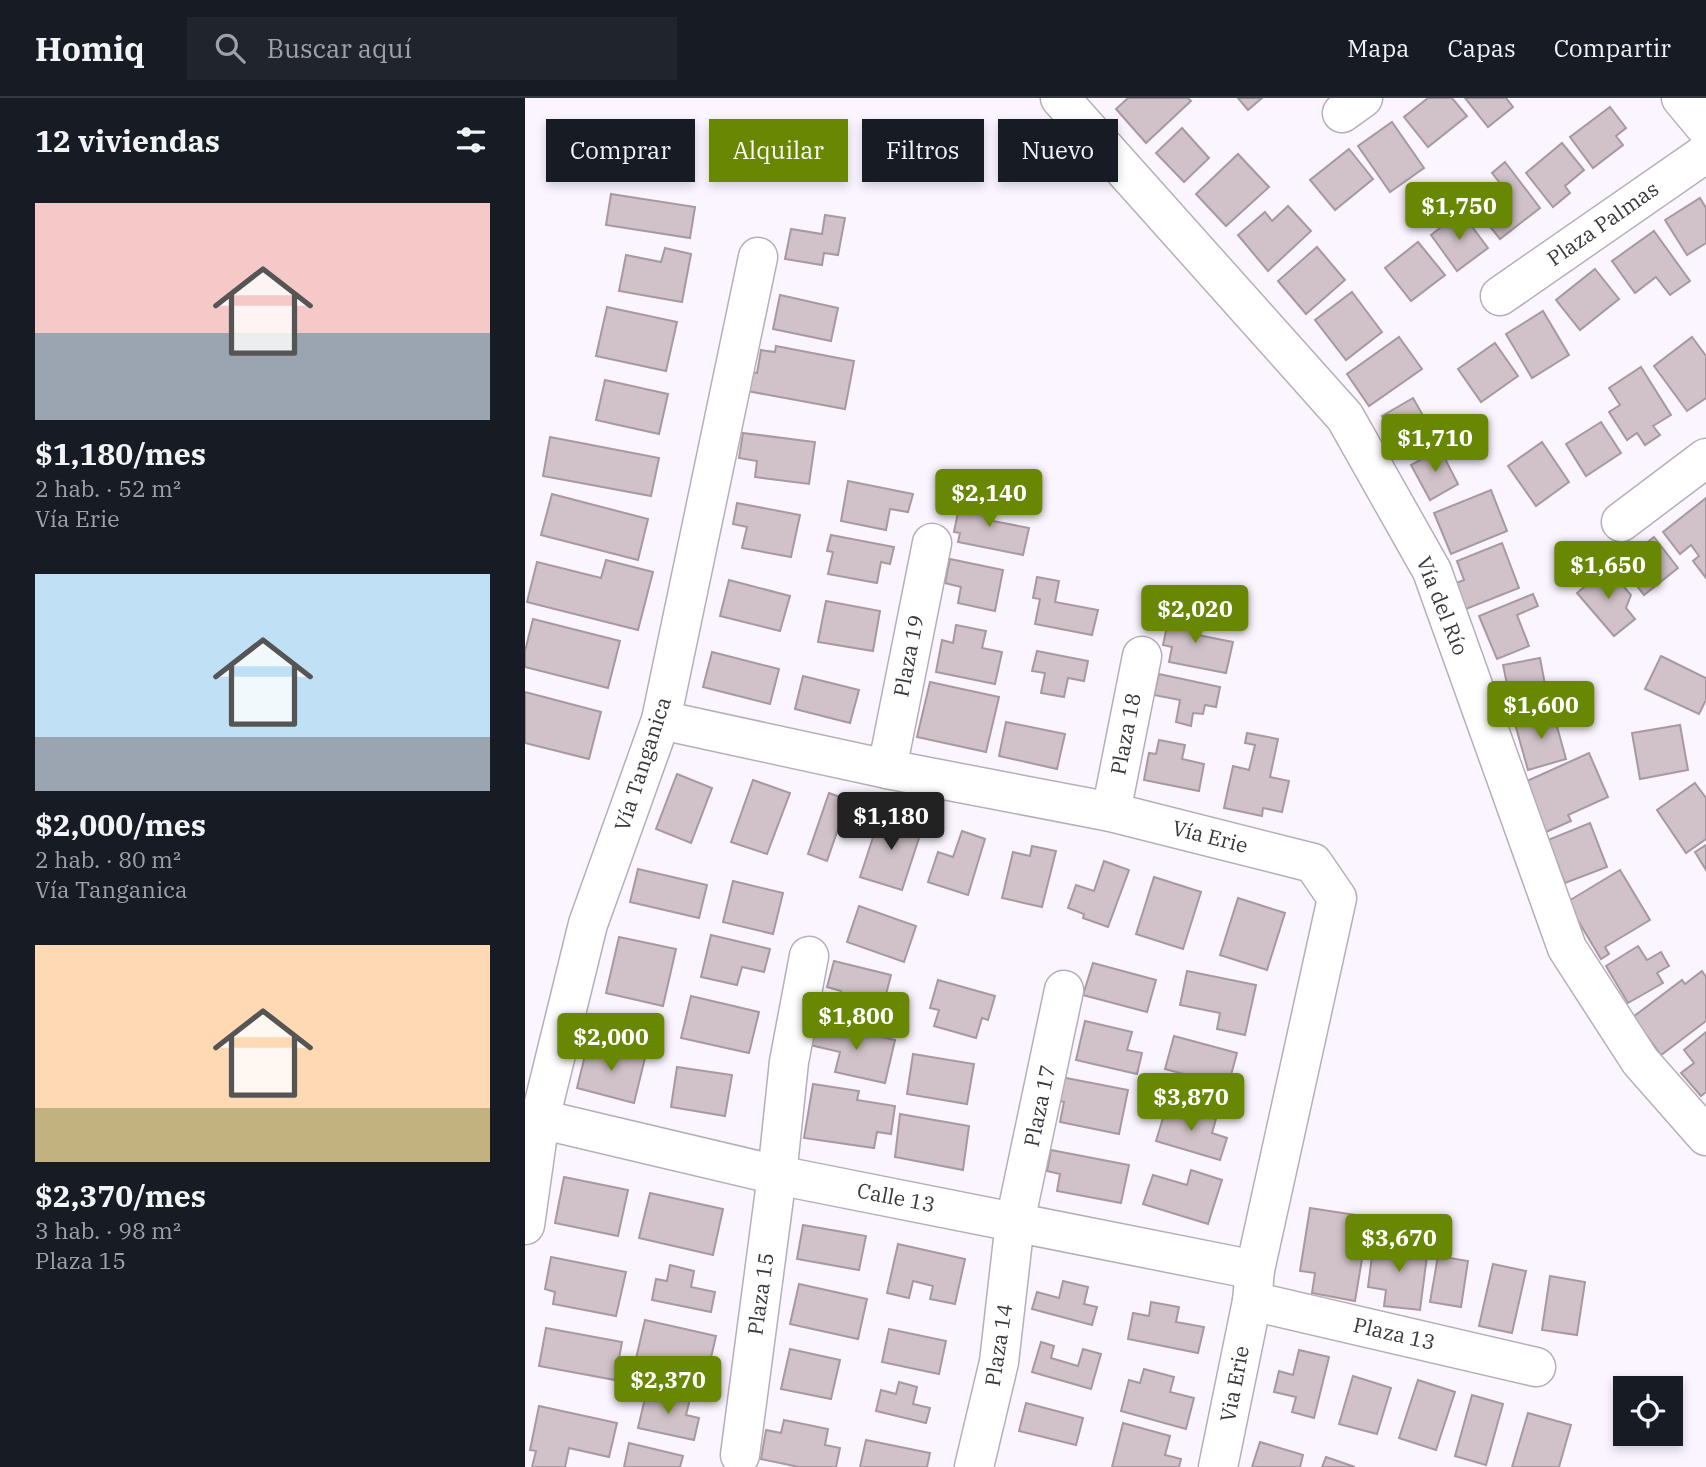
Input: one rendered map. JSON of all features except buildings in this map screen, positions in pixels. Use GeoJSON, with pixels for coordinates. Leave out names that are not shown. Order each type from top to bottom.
{"type":"FeatureCollection","features":[{"type":"Feature","properties":{"kind":"street","name":"Vía del Río"},"geometry":{"type":"LineString","coordinates":[[1060,98],[1345,416],[1432,571],[1567,948],[1640,1061],[1706,1136]]}},
{"type":"Feature","properties":{"kind":"street"},"geometry":{"type":"LineString","coordinates":[[1681,98],[1706,128]]}},
{"type":"Feature","properties":{"kind":"street","name":"Plaza Palmas"},"geometry":{"type":"LineString","coordinates":[[1500,296],[1706,153]]}},
{"type":"Feature","properties":{"kind":"street","name":"Vía Tanganica"},"geometry":{"type":"LineString","coordinates":[[525,1225],[540,1119],[587,924],[661,720],[758,257]]}},
{"type":"Feature","properties":{"kind":"street"},"geometry":{"type":"LineString","coordinates":[[1621,522],[1706,458]]}},
{"type":"Feature","properties":{"kind":"street","name":"Plaza 19"},"geometry":{"type":"LineString","coordinates":[[887,769],[932,543]]}},
{"type":"Feature","properties":{"kind":"street","name":"Plaza 18"},"geometry":{"type":"LineString","coordinates":[[1111,812],[1142,656]]}},
{"type":"Feature","properties":{"kind":"street","name":"Vía Erie"},"geometry":{"type":"LineString","coordinates":[[661,720],[887,769],[1111,812],[1313,863],[1337,898],[1253,1285]]}},
{"type":"Feature","properties":{"kind":"street","name":"Plaza 15"},"geometry":{"type":"LineString","coordinates":[[740,1455],[778,1175],[789,1062],[809,956]]}},
{"type":"Feature","properties":{"kind":"street","name":"Plaza 17"},"geometry":{"type":"LineString","coordinates":[[1015,1222],[1064,990]]}},
{"type":"Feature","properties":{"kind":"street","name":"Calle 13"},"geometry":{"type":"LineString","coordinates":[[540,1119],[778,1175],[1015,1222],[1253,1285]]}},
{"type":"Feature","properties":{"kind":"street","name":"Plaza 14"},"geometry":{"type":"LineString","coordinates":[[974,1467],[999,1362],[1015,1222]]}},
{"type":"Feature","properties":{"kind":"street","name":"Plaza 13"},"geometry":{"type":"LineString","coordinates":[[1253,1285],[1537,1367]]}},
{"type":"Feature","properties":{"kind":"street","name":"Via Erie"},"geometry":{"type":"LineString","coordinates":[[1218,1467],[1253,1285]]}}]}
